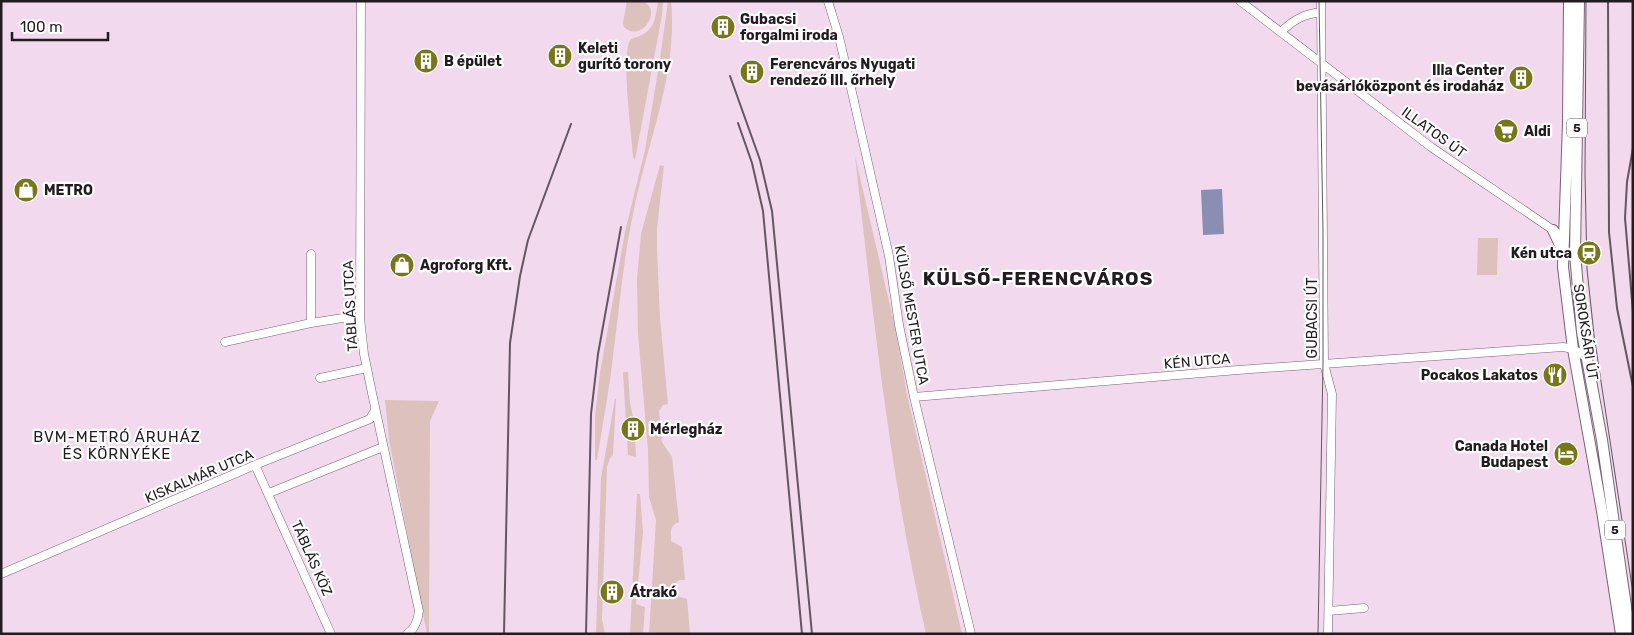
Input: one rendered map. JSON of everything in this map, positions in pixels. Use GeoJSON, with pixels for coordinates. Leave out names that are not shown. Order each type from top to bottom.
{"type":"FeatureCollection","features":[{"type":"Feature","properties":{"kind":"main road","name":"5"},"geometry":{"type":"LineString","coordinates":[[1560,231],[1568,123],[1569,1]]}},
{"type":"Feature","properties":{"kind":"main road","name":"SOROKSÁRI ÚT"},"geometry":{"type":"LineString","coordinates":[[1579,1],[1575,254],[1582,332],[1602,440],[1630,634]]}},
{"type":"Feature","properties":{"kind":"main road","name":"SOROKSÁRI ÚT"},"geometry":{"type":"LineString","coordinates":[[1560,231],[1558,239],[1563,252],[1565,295],[1573,348],[1622,634]]}},
{"type":"Feature","properties":{"kind":"street","name":"TÁBLÁS UTCA"},"geometry":{"type":"LineString","coordinates":[[361,1],[360,318],[375,410],[419,611],[416,624],[409,633]]}},
{"type":"Feature","properties":{"kind":"street","name":"KÜLSŐ MESTER UTCA"},"geometry":{"type":"LineString","coordinates":[[828,1],[843,54],[887,246],[899,325],[914,397],[971,634]]}},
{"type":"Feature","properties":{"kind":"street","name":"ILLATOS ÚT"},"geometry":{"type":"LineString","coordinates":[[1240,1],[1431,147],[1560,231],[1572,242],[1575,254]]}},
{"type":"Feature","properties":{"kind":"street","name":"GUBACSI ÚT"},"geometry":{"type":"LineString","coordinates":[[1321,1],[1324,364],[1332,394],[1328,634]]}},
{"type":"Feature","properties":{"kind":"street"},"geometry":{"type":"LineString","coordinates":[[1281,32],[1301,16],[1321,12]]}},
{"type":"Feature","properties":{"kind":"street"},"geometry":{"type":"LineString","coordinates":[[1560,231],[1576,222]]}},
{"type":"Feature","properties":{"kind":"street"},"geometry":{"type":"LineString","coordinates":[[311,254],[311,323]]}},
{"type":"Feature","properties":{"kind":"street"},"geometry":{"type":"LineString","coordinates":[[225,342],[311,323],[343,318],[360,318]]}},
{"type":"Feature","properties":{"kind":"street"},"geometry":{"type":"LineString","coordinates":[[1582,332],[1573,348],[1586,357]]}},
{"type":"Feature","properties":{"kind":"street","name":"KÉN UTCA"},"geometry":{"type":"LineString","coordinates":[[914,397],[1324,364],[1556,347],[1573,348]]}},
{"type":"Feature","properties":{"kind":"street"},"geometry":{"type":"LineString","coordinates":[[320,378],[367,368]]}},
{"type":"Feature","properties":{"kind":"street","name":"KISKALMÁR UTCA"},"geometry":{"type":"LineString","coordinates":[[1,574],[255,465],[370,419],[375,410]]}},
{"type":"Feature","properties":{"kind":"street"},"geometry":{"type":"LineString","coordinates":[[269,493],[383,447]]}},
{"type":"Feature","properties":{"kind":"street","name":"TÁBLÁS KÖZ"},"geometry":{"type":"LineString","coordinates":[[255,465],[331,634]]}},
{"type":"Feature","properties":{"kind":"street"},"geometry":{"type":"LineString","coordinates":[[1329,611],[1364,608]]}},
{"type":"Feature","properties":{"kind":"shaded area"},"geometry":{"type":"Polygon","coordinates":[[[627,1],[643,2],[649,5],[651,11],[648,23],[637,31],[631,31],[624,27],[627,1]]]}},
{"type":"Feature","properties":{"kind":"shaded area"},"geometry":{"type":"Polygon","coordinates":[[[658,1],[663,1],[662,15],[635,160],[633,157],[628,95],[628,47],[631,39],[639,37],[652,26],[658,1]]]}},
{"type":"Feature","properties":{"kind":"shaded area"},"geometry":{"type":"Polygon","coordinates":[[[668,1],[671,1],[672,28],[666,80],[631,226],[622,278],[608,390],[597,460],[595,460],[595,417],[600,373],[625,232],[645,150],[668,1]]]}},
{"type":"Feature","properties":{"kind":"shaded area"},"geometry":{"type":"Polygon","coordinates":[[[855,156],[895,327],[907,394],[962,634],[926,634],[913,575],[892,456],[855,156]]]}},
{"type":"Feature","properties":{"kind":"shaded area"},"geometry":{"type":"Polygon","coordinates":[[[660,165],[664,166],[657,228],[657,250],[660,318],[668,404],[663,405],[659,411],[662,442],[672,457],[679,522],[672,527],[671,541],[682,547],[685,580],[679,580],[672,586],[672,592],[677,596],[687,599],[690,634],[649,634],[656,520],[649,497],[648,450],[638,333],[637,279],[641,234],[660,165]]]}},
{"type":"Feature","properties":{"kind":"shaded area"},"geometry":{"type":"Polygon","coordinates":[[[1478,238],[1498,238],[1497,275],[1477,275],[1478,238]]]}},
{"type":"Feature","properties":{"kind":"shaded area"},"geometry":{"type":"Polygon","coordinates":[[[624,372],[628,372],[630,403],[635,426],[628,427],[628,432],[634,432],[635,435],[636,457],[628,455],[624,372]]]}},
{"type":"Feature","properties":{"kind":"shaded area"},"geometry":{"type":"Polygon","coordinates":[[[615,399],[613,455],[607,467],[602,619],[605,634],[596,634],[601,478],[615,399]]]}},
{"type":"Feature","properties":{"kind":"shaded area"},"geometry":{"type":"Polygon","coordinates":[[[385,400],[439,401],[430,421],[429,634],[427,634],[389,440],[385,400]]]}},
{"type":"Feature","properties":{"kind":"shaded area"},"geometry":{"type":"Polygon","coordinates":[[[637,494],[640,494],[643,532],[636,604],[645,607],[643,634],[630,634],[637,494]]]}},
{"type":"Feature","properties":{"kind":"water"},"geometry":{"type":"Polygon","coordinates":[[[1222,189],[1224,234],[1203,235],[1201,190],[1222,189]]]}},
{"type":"Feature","properties":{"kind":"tram line"},"geometry":{"type":"LineString","coordinates":[[1318,634],[1323,364],[1319,1]]}},
{"type":"Feature","properties":{"kind":"tram line"},"geometry":{"type":"LineString","coordinates":[[1586,1],[1585,173],[1587,269],[1594,335],[1633,593]]}},
{"type":"Feature","properties":{"kind":"railway"},"geometry":{"type":"LineString","coordinates":[[1608,1],[1609,232],[1617,308],[1633,387]]}},
{"type":"Feature","properties":{"kind":"railway"},"geometry":{"type":"LineString","coordinates":[[730,76],[760,160],[772,211],[812,634]]}},
{"type":"Feature","properties":{"kind":"railway"},"geometry":{"type":"LineString","coordinates":[[738,123],[752,163],[763,211],[802,634]]}},
{"type":"Feature","properties":{"kind":"railway"},"geometry":{"type":"LineString","coordinates":[[504,634],[510,343],[520,276],[528,240],[571,124]]}},
{"type":"Feature","properties":{"kind":"railway"},"geometry":{"type":"LineString","coordinates":[[1633,148],[1627,182],[1625,218],[1633,312]]}},
{"type":"Feature","properties":{"kind":"railway"},"geometry":{"type":"LineString","coordinates":[[586,634],[591,414],[598,354],[621,227]]}},
{"type":"Feature","properties":{"kind":"place","name":"Gubacsi forgalmi iroda"},"geometry":{"type":"Point","coordinates":[723,27]}},
{"type":"Feature","properties":{"kind":"place","name":"Keleti gurító torony"},"geometry":{"type":"Point","coordinates":[560,56]}},
{"type":"Feature","properties":{"kind":"place","name":"B épület"},"geometry":{"type":"Point","coordinates":[426,61]}},
{"type":"Feature","properties":{"kind":"place","name":"Ferencváros Nyugati rendező III. őrhely"},"geometry":{"type":"Point","coordinates":[752,72]}},
{"type":"Feature","properties":{"kind":"place","name":"Illa Center bevásárlóközpont és irodaház"},"geometry":{"type":"Point","coordinates":[1521,78]}},
{"type":"Feature","properties":{"kind":"place","name":"Aldi"},"geometry":{"type":"Point","coordinates":[1506,131]}},
{"type":"Feature","properties":{"kind":"place","name":"METRO"},"geometry":{"type":"Point","coordinates":[26,190]}},
{"type":"Feature","properties":{"kind":"place","name":"Kén utca"},"geometry":{"type":"Point","coordinates":[1589,253]}},
{"type":"Feature","properties":{"kind":"place","name":"Agroforg Kft."},"geometry":{"type":"Point","coordinates":[402,265]}},
{"type":"Feature","properties":{"kind":"place","name":"Pocakos Lakatos"},"geometry":{"type":"Point","coordinates":[1555,375]}},
{"type":"Feature","properties":{"kind":"place","name":"Mérlegház"},"geometry":{"type":"Point","coordinates":[633,429]}},
{"type":"Feature","properties":{"kind":"place","name":"Canada Hotel Budapest"},"geometry":{"type":"Point","coordinates":[1566,454]}},
{"type":"Feature","properties":{"kind":"place","name":"Átrakó"},"geometry":{"type":"Point","coordinates":[612,592]}},
{"type":"Feature","properties":{"kind":"district","name":"KÜLSŐ-FERENCVÁROS"},"geometry":{"type":"Point","coordinates":[1038,278]}},
{"type":"Feature","properties":{"kind":"district","name":"BVM-METRÓ ÁRUHÁZ ÉS KÖRNYÉKE"},"geometry":{"type":"Point","coordinates":[117,446]}}]}
